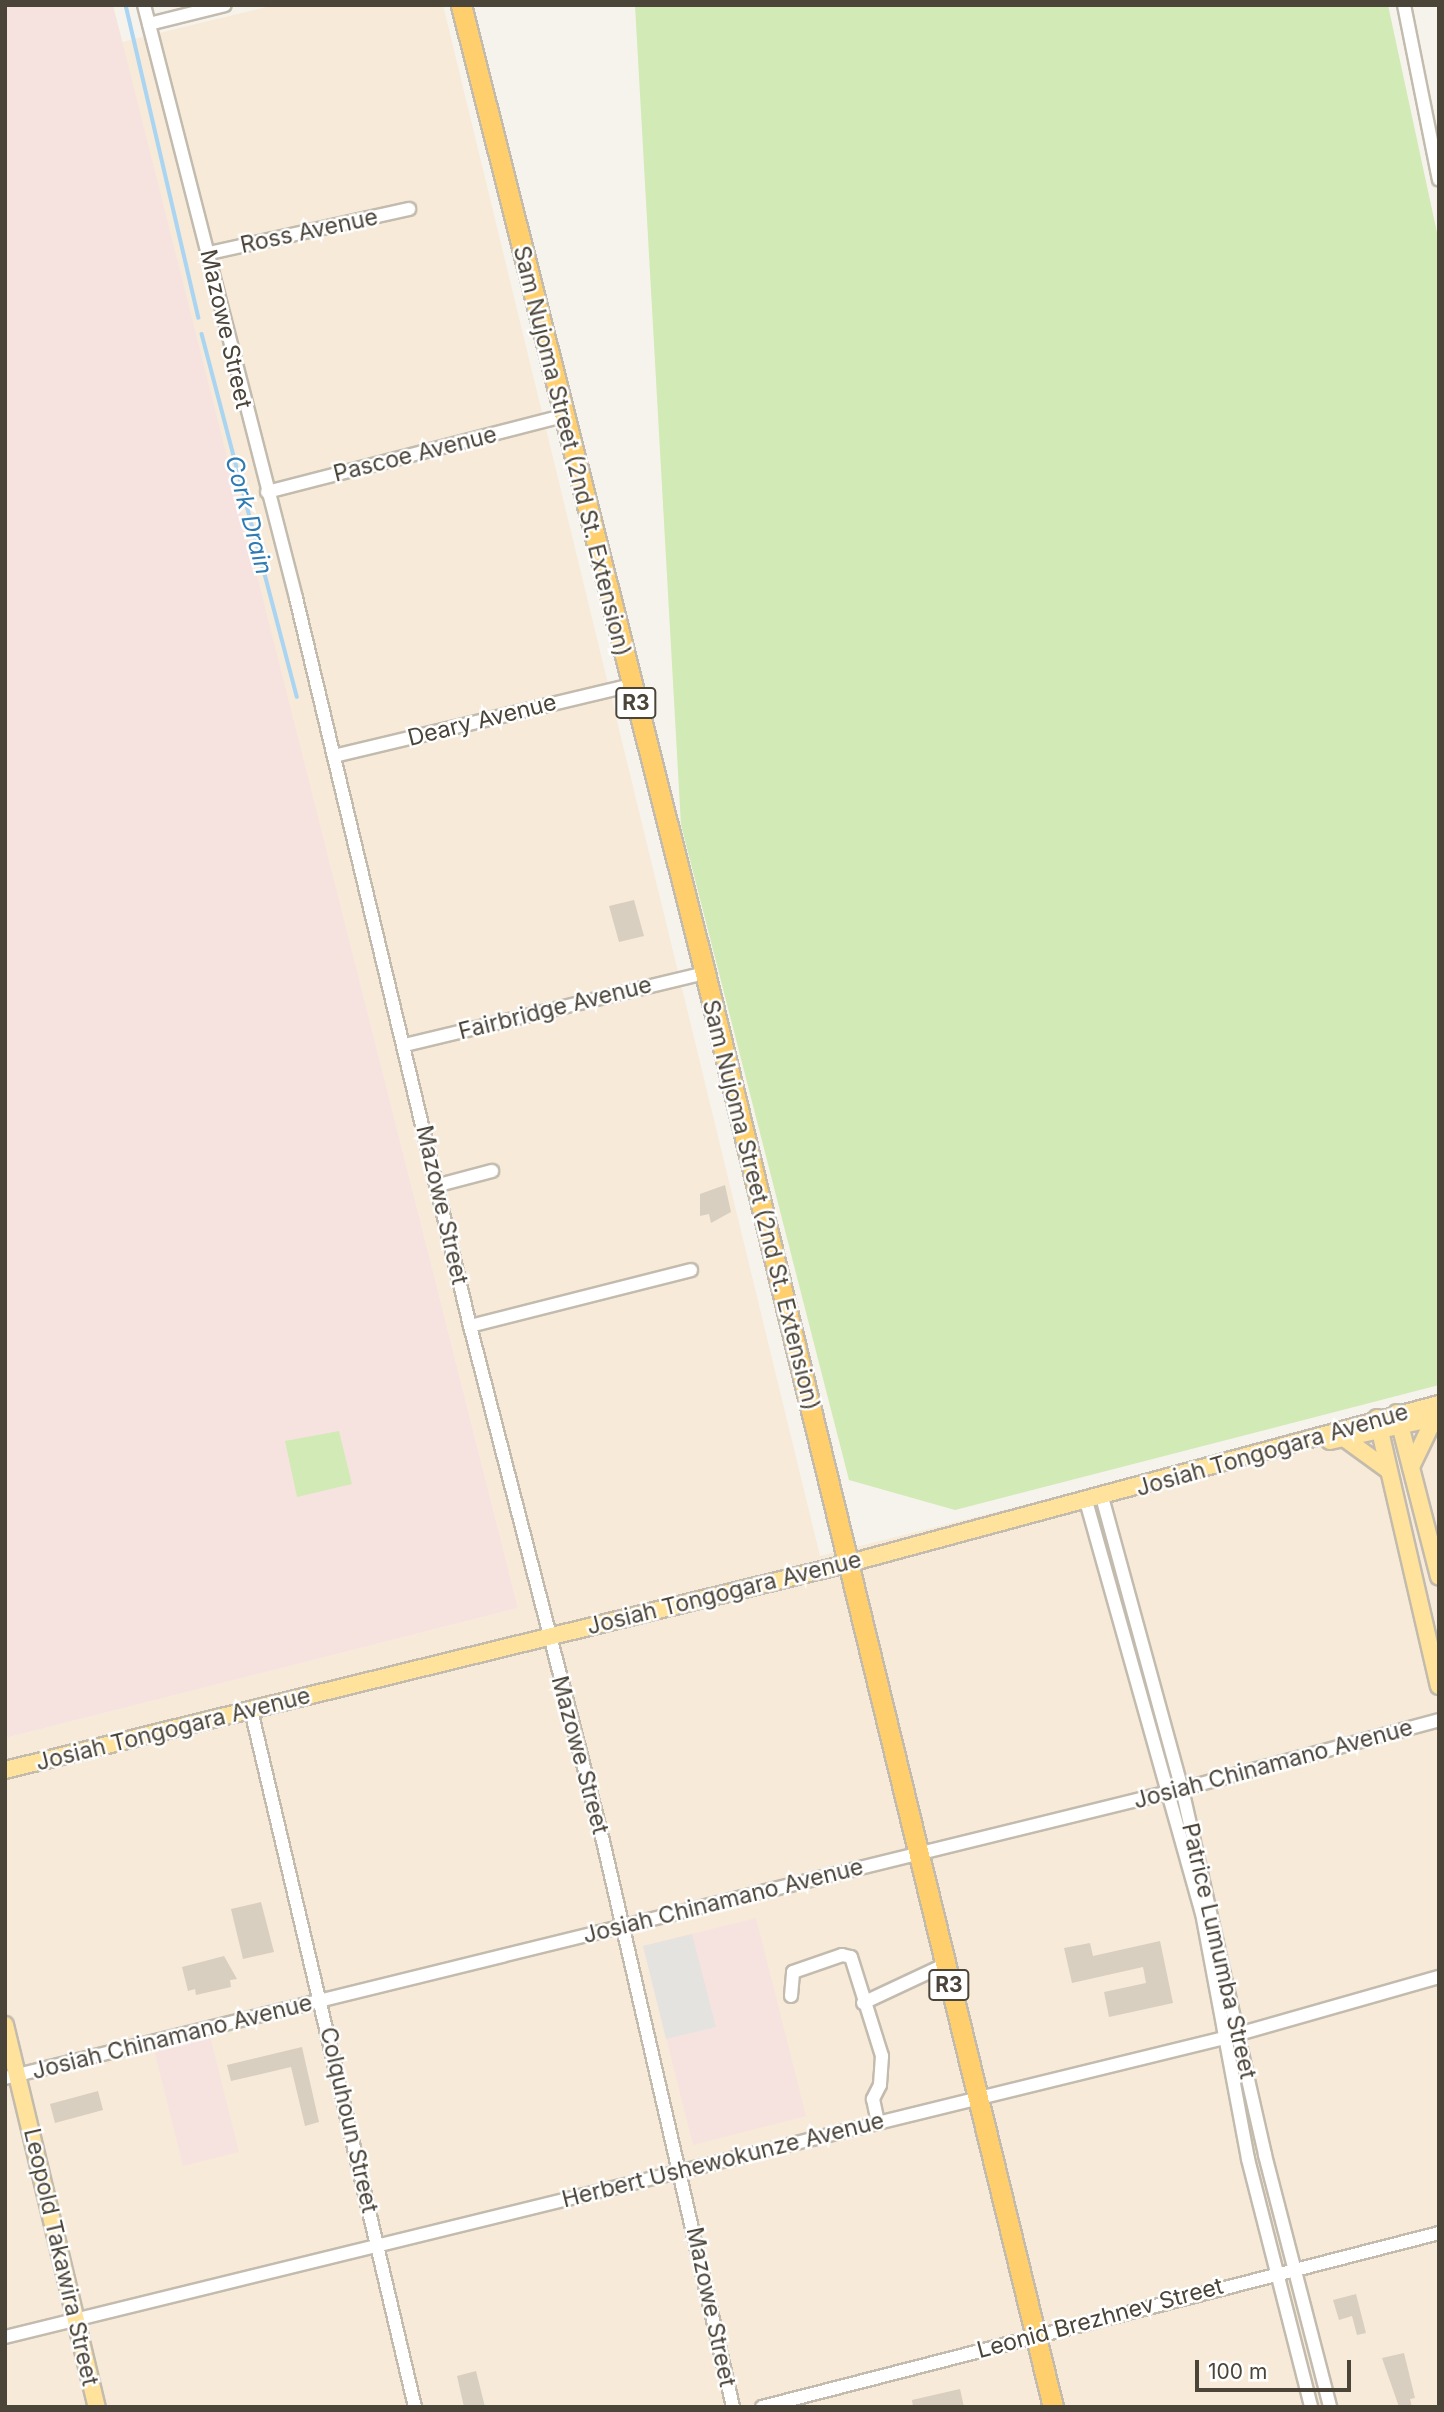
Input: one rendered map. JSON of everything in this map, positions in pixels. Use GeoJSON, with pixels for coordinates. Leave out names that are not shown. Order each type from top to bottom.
{"type":"FeatureCollection","features":[{"type":"Feature","properties":{"kind":"highway","name":"Sam Nujoma Street (2nd St. Extension)"},"geometry":{"type":"LineString","coordinates":[[461,5],[705,973],[916,1853],[1053,2407]]}},
{"type":"Feature","properties":{"kind":"main road"},"geometry":{"type":"LineString","coordinates":[[1296,1447],[1345,1438],[1378,1425],[1437,1414]]}},
{"type":"Feature","properties":{"kind":"main road"},"geometry":{"type":"LineString","coordinates":[[1411,1467],[1437,1414]]}},
{"type":"Feature","properties":{"kind":"main road"},"geometry":{"type":"LineString","coordinates":[[1398,1421],[1439,1577]]}},
{"type":"Feature","properties":{"kind":"main road","name":"Josiah Tongogara Avenue"},"geometry":{"type":"LineString","coordinates":[[5,1770],[846,1564],[1378,1425]]}},
{"type":"Feature","properties":{"kind":"main road"},"geometry":{"type":"LineString","coordinates":[[1378,1425],[1439,1686]]}},
{"type":"Feature","properties":{"kind":"main road"},"geometry":{"type":"LineString","coordinates":[[1345,1438],[1388,1470]]}},
{"type":"Feature","properties":{"kind":"main road","name":"Leopold Takawira Street"},"geometry":{"type":"LineString","coordinates":[[5,2025],[11,2076],[97,2407]]}},
{"type":"Feature","properties":{"kind":"street","name":"Mazowe Street"},"geometry":{"type":"LineString","coordinates":[[144,5],[209,253],[405,1045],[470,1326],[680,2171],[733,2407]]}},
{"type":"Feature","properties":{"kind":"street"},"geometry":{"type":"LineString","coordinates":[[149,24],[225,5]]}},
{"type":"Feature","properties":{"kind":"street"},"geometry":{"type":"LineString","coordinates":[[1404,5],[1439,180]]}},
{"type":"Feature","properties":{"kind":"street","name":"Ross Avenue"},"geometry":{"type":"LineString","coordinates":[[209,253],[409,209]]}},
{"type":"Feature","properties":{"kind":"street","name":"Pascoe Avenue"},"geometry":{"type":"LineString","coordinates":[[267,492],[564,416]]}},
{"type":"Feature","properties":{"kind":"street","name":"Deary Avenue"},"geometry":{"type":"LineString","coordinates":[[334,756],[631,685]]}},
{"type":"Feature","properties":{"kind":"street","name":"Fairbridge Avenue"},"geometry":{"type":"LineString","coordinates":[[405,1045],[705,973]]}},
{"type":"Feature","properties":{"kind":"street"},"geometry":{"type":"LineString","coordinates":[[439,1185],[492,1171]]}},
{"type":"Feature","properties":{"kind":"street"},"geometry":{"type":"LineString","coordinates":[[470,1326],[691,1270]]}},
{"type":"Feature","properties":{"kind":"street","name":"Patrice Lumumba Street"},"geometry":{"type":"LineString","coordinates":[[1094,1499],[1176,1791],[1232,2035],[1330,2407]]}},
{"type":"Feature","properties":{"kind":"street","name":"Colquhoun Street"},"geometry":{"type":"LineString","coordinates":[[251,1710],[415,2407]]}},
{"type":"Feature","properties":{"kind":"street","name":"Josiah Chinamano Avenue"},"geometry":{"type":"LineString","coordinates":[[11,2076],[1176,1791],[1439,1720]]}},
{"type":"Feature","properties":{"kind":"street"},"geometry":{"type":"LineString","coordinates":[[791,1996],[793,1972],[842,1955],[850,1958],[882,2056],[880,2085],[873,2099],[878,2122]]}},
{"type":"Feature","properties":{"kind":"street"},"geometry":{"type":"LineString","coordinates":[[863,2003],[944,1965]]}},
{"type":"Feature","properties":{"kind":"street","name":"Herbert Ushewokunze Avenue"},"geometry":{"type":"LineString","coordinates":[[5,2337],[1232,2035],[1439,1978]]}},
{"type":"Feature","properties":{"kind":"street","name":"Patrice Lumumba Street"},"geometry":{"type":"LineString","coordinates":[[1232,2035],[1248,2159],[1311,2407]]}},
{"type":"Feature","properties":{"kind":"street","name":"Leonid Brezhnev Street"},"geometry":{"type":"LineString","coordinates":[[762,2407],[1294,2267],[1439,2233]]}},
{"type":"Feature","properties":{"kind":"shaded area"},"geometry":{"type":"Polygon","coordinates":[[[5,5],[113,5],[518,1608],[5,1738],[5,5]]]}},
{"type":"Feature","properties":{"kind":"shaded area"},"geometry":{"type":"Polygon","coordinates":[[[275,5],[443,5],[820,1556],[1439,1401],[1439,2407],[5,2407],[5,1738],[518,1608],[122,42],[275,5]]]}},
{"type":"Feature","properties":{"kind":"shaded area"},"geometry":{"type":"Polygon","coordinates":[[[756,1918],[806,2116],[693,2145],[643,1946],[756,1918]]]}},
{"type":"Feature","properties":{"kind":"shaded area"},"geometry":{"type":"Polygon","coordinates":[[[692,1934],[716,2027],[666,2039],[643,1946],[692,1934]]]}},
{"type":"Feature","properties":{"kind":"shaded area"},"geometry":{"type":"Polygon","coordinates":[[[208,2028],[239,2152],[183,2166],[152,2042],[208,2028]]]}},
{"type":"Feature","properties":{"kind":"green space"},"geometry":{"type":"Polygon","coordinates":[[[635,5],[1388,5],[1439,242],[1439,1385],[955,1510],[849,1480],[681,825],[635,5]]]}},
{"type":"Feature","properties":{"kind":"green space"},"geometry":{"type":"Polygon","coordinates":[[[339,1431],[352,1484],[297,1497],[285,1441],[339,1431]]]}},
{"type":"Feature","properties":{"kind":"building"},"geometry":{"type":"Polygon","coordinates":[[[634,900],[644,936],[619,942],[609,906],[634,900]]]}},
{"type":"Feature","properties":{"kind":"building"},"geometry":{"type":"Polygon","coordinates":[[[725,1185],[731,1212],[711,1223],[709,1214],[700,1216],[700,1194],[725,1185]]]}},
{"type":"Feature","properties":{"kind":"building"},"geometry":{"type":"Polygon","coordinates":[[[261,1902],[274,1952],[243,1959],[231,1909],[261,1902]]]}},
{"type":"Feature","properties":{"kind":"building"},"geometry":{"type":"Polygon","coordinates":[[[1160,1941],[1173,2003],[1109,2017],[1104,1992],[1146,1983],[1143,1967],[1072,1983],[1064,1948],[1090,1943],[1093,1956],[1160,1941]]]}},
{"type":"Feature","properties":{"kind":"building"},"geometry":{"type":"Polygon","coordinates":[[[224,1956],[237,1979],[230,1980],[231,1987],[196,1995],[195,1989],[188,1991],[182,1967],[224,1956]]]}},
{"type":"Feature","properties":{"kind":"building"},"geometry":{"type":"Polygon","coordinates":[[[302,2047],[319,2122],[305,2126],[291,2067],[231,2081],[227,2065],[302,2047]]]}},
{"type":"Feature","properties":{"kind":"building"},"geometry":{"type":"Polygon","coordinates":[[[98,2091],[103,2110],[55,2123],[50,2104],[98,2091]]]}},
{"type":"Feature","properties":{"kind":"building"},"geometry":{"type":"Polygon","coordinates":[[[1356,2294],[1366,2333],[1357,2335],[1352,2316],[1339,2320],[1333,2300],[1356,2294]]]}},
{"type":"Feature","properties":{"kind":"building"},"geometry":{"type":"Polygon","coordinates":[[[1404,2353],[1415,2398],[1410,2399],[1412,2407],[1399,2407],[1382,2358],[1404,2353]]]}},
{"type":"Feature","properties":{"kind":"building"},"geometry":{"type":"Polygon","coordinates":[[[476,2371],[485,2407],[464,2407],[457,2376],[476,2371]]]}},
{"type":"Feature","properties":{"kind":"building"},"geometry":{"type":"Polygon","coordinates":[[[960,2389],[964,2407],[913,2407],[912,2400],[960,2389]]]}},
{"type":"Feature","properties":{"kind":"waterway","name":"Cork Drain"},"geometry":{"type":"LineString","coordinates":[[126,5],[199,318]]}},
{"type":"Feature","properties":{"kind":"waterway","name":"Cork Drain"},"geometry":{"type":"LineString","coordinates":[[202,334],[297,697]]}}]}
